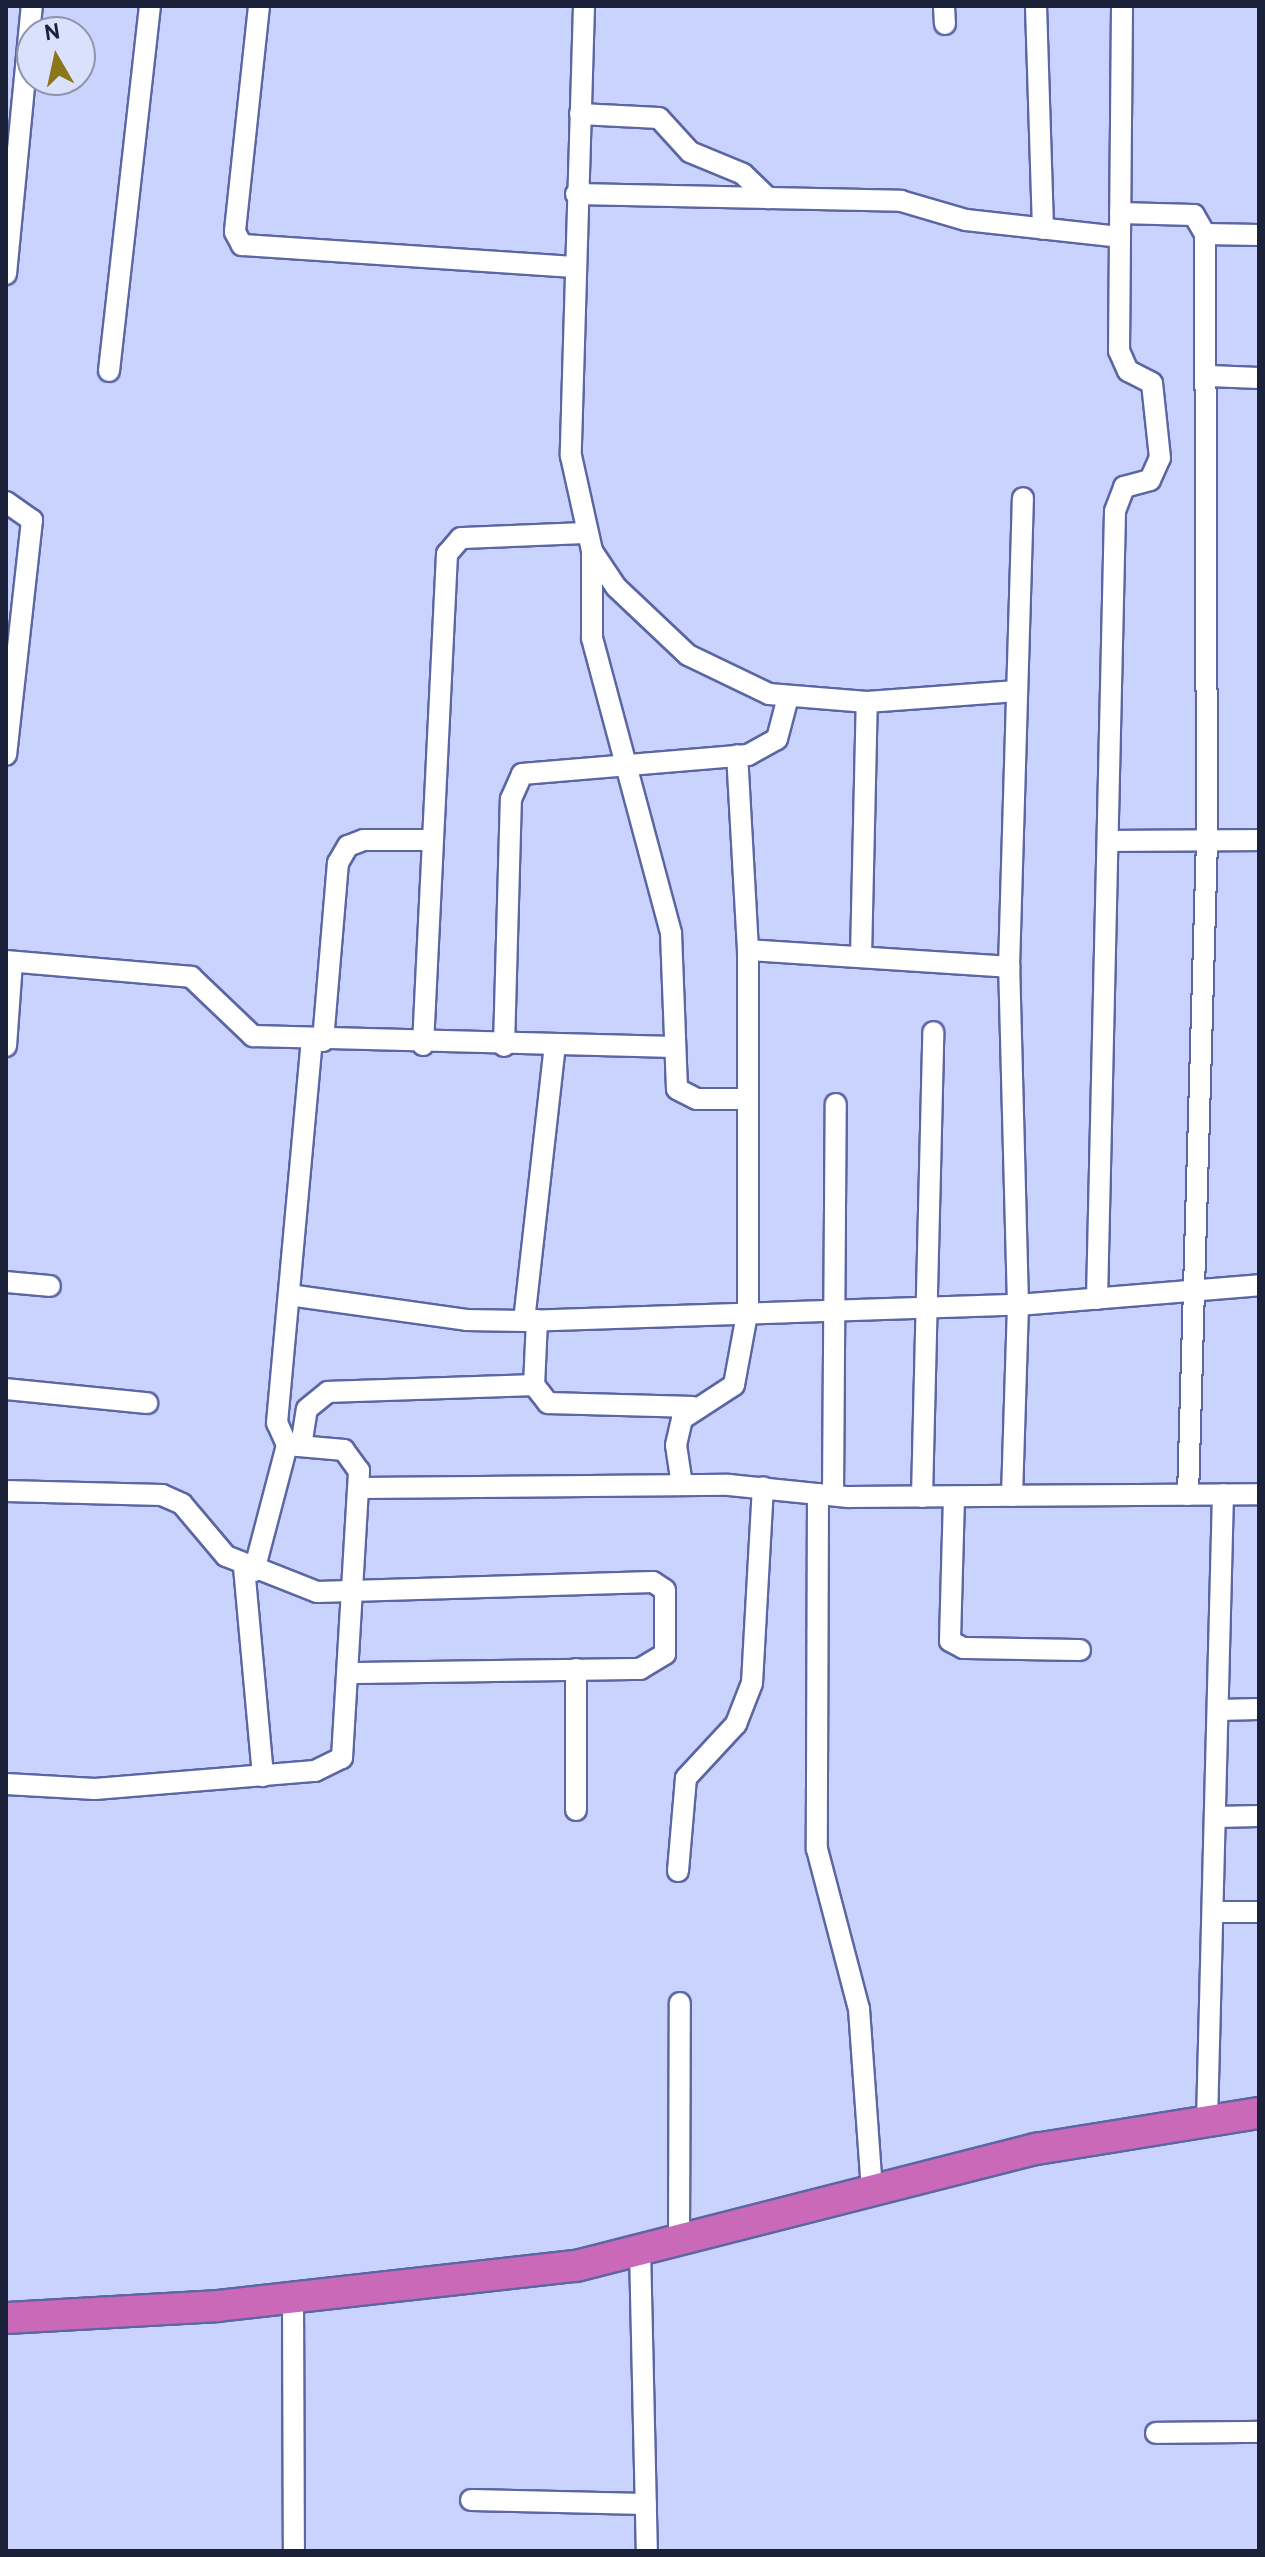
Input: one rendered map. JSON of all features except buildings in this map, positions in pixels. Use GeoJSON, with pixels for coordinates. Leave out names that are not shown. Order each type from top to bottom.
{"type":"FeatureCollection","features":[{"type":"Feature","properties":{"kind":"highway"},"geometry":{"type":"LineString","coordinates":[[6,2318],[293,2297],[576,2266],[1036,2149],[1259,2113]]}},
{"type":"Feature","properties":{"kind":"street"},"geometry":{"type":"LineString","coordinates":[[6,274],[32,6]]}},
{"type":"Feature","properties":{"kind":"street"},"geometry":{"type":"LineString","coordinates":[[109,371],[150,6]]}},
{"type":"Feature","properties":{"kind":"street"},"geometry":{"type":"LineString","coordinates":[[259,6],[235,232],[242,245],[575,267]]}},
{"type":"Feature","properties":{"kind":"street"},"geometry":{"type":"LineString","coordinates":[[584,6],[576,194],[571,456],[590,542],[592,638],[629,763],[671,933],[677,1089],[685,1097],[748,1099]]}},
{"type":"Feature","properties":{"kind":"street"},"geometry":{"type":"LineString","coordinates":[[1036,6],[1043,229]]}},
{"type":"Feature","properties":{"kind":"street"},"geometry":{"type":"LineString","coordinates":[[1097,1299],[1111,841],[1115,511],[1124,487],[1150,480],[1160,458],[1152,383],[1128,371],[1119,351],[1122,6]]}},
{"type":"Feature","properties":{"kind":"street"},"geometry":{"type":"LineString","coordinates":[[580,114],[659,118],[690,152],[743,174],[768,198]]}},
{"type":"Feature","properties":{"kind":"street"},"geometry":{"type":"LineString","coordinates":[[576,194],[901,201],[966,220],[1119,237]]}},
{"type":"Feature","properties":{"kind":"street"},"geometry":{"type":"LineString","coordinates":[[1120,213],[1194,215],[1205,234],[1209,376],[1207,840],[1190,1289],[1188,1495]]}},
{"type":"Feature","properties":{"kind":"street"},"geometry":{"type":"LineString","coordinates":[[1205,234],[1259,235]]}},
{"type":"Feature","properties":{"kind":"street"},"geometry":{"type":"LineString","coordinates":[[1209,376],[1259,378]]}},
{"type":"Feature","properties":{"kind":"street"},"geometry":{"type":"LineString","coordinates":[[1012,1496],[1018,1305],[1009,967],[1023,498]]}},
{"type":"Feature","properties":{"kind":"street"},"geometry":{"type":"LineString","coordinates":[[6,502],[32,520],[6,755]]}},
{"type":"Feature","properties":{"kind":"street"},"geometry":{"type":"LineString","coordinates":[[423,1045],[452,544],[478,536],[590,542]]}},
{"type":"Feature","properties":{"kind":"street"},"geometry":{"type":"LineString","coordinates":[[590,542],[616,587],[688,655],[735,682],[788,697],[867,702],[1017,691]]}},
{"type":"Feature","properties":{"kind":"street"},"geometry":{"type":"LineString","coordinates":[[504,1046],[514,785],[536,770],[737,755],[777,739],[788,697]]}},
{"type":"Feature","properties":{"kind":"street"},"geometry":{"type":"LineString","coordinates":[[861,957],[867,702]]}},
{"type":"Feature","properties":{"kind":"street"},"geometry":{"type":"LineString","coordinates":[[555,1046],[531,1320],[534,1385],[548,1403],[564,1406],[693,1407],[734,1385],[748,1309],[748,950],[737,755]]}},
{"type":"Feature","properties":{"kind":"street"},"geometry":{"type":"LineString","coordinates":[[6,1784],[95,1789],[263,1776],[315,1771],[342,1758],[350,1673],[359,1471],[344,1450],[294,1446],[277,1423],[289,1295],[317,1041],[343,854],[364,840],[433,840]]}},
{"type":"Feature","properties":{"kind":"street"},"geometry":{"type":"LineString","coordinates":[[1111,841],[1259,840]]}},
{"type":"Feature","properties":{"kind":"street"},"geometry":{"type":"LineString","coordinates":[[748,950],[1009,967]]}},
{"type":"Feature","properties":{"kind":"street"},"geometry":{"type":"LineString","coordinates":[[6,1046],[9,961],[191,977],[253,1036],[423,1045],[674,1047]]}},
{"type":"Feature","properties":{"kind":"street"},"geometry":{"type":"LineString","coordinates":[[922,1497],[922,1307],[933,1032]]}},
{"type":"Feature","properties":{"kind":"street"},"geometry":{"type":"LineString","coordinates":[[836,1104],[817,1849],[859,2009],[872,2191]]}},
{"type":"Feature","properties":{"kind":"street"},"geometry":{"type":"LineString","coordinates":[[6,1282],[50,1286]]}},
{"type":"Feature","properties":{"kind":"street"},"geometry":{"type":"LineString","coordinates":[[289,1295],[531,1320],[748,1309],[1018,1305],[1259,1285]]}},
{"type":"Feature","properties":{"kind":"street"},"geometry":{"type":"LineString","coordinates":[[263,1776],[249,1569],[307,1409],[328,1392],[534,1385]]}},
{"type":"Feature","properties":{"kind":"street"},"geometry":{"type":"LineString","coordinates":[[6,1389],[147,1403]]}},
{"type":"Feature","properties":{"kind":"street"},"geometry":{"type":"LineString","coordinates":[[682,1485],[678,1431],[693,1407]]}},
{"type":"Feature","properties":{"kind":"street"},"geometry":{"type":"LineString","coordinates":[[360,1488],[682,1485],[763,1487],[825,1495],[922,1497],[1259,1494]]}},
{"type":"Feature","properties":{"kind":"street"},"geometry":{"type":"LineString","coordinates":[[678,1871],[686,1778],[736,1724],[752,1683],[763,1487]]}},
{"type":"Feature","properties":{"kind":"street"},"geometry":{"type":"LineString","coordinates":[[6,1491],[162,1495],[182,1504],[249,1569],[317,1592],[354,1595],[661,1584],[665,1654],[640,1669],[350,1673]]}},
{"type":"Feature","properties":{"kind":"street"},"geometry":{"type":"LineString","coordinates":[[1207,2121],[1223,1494]]}},
{"type":"Feature","properties":{"kind":"street"},"geometry":{"type":"LineString","coordinates":[[954,1497],[950,1641],[963,1648],[1080,1650]]}},
{"type":"Feature","properties":{"kind":"street"},"geometry":{"type":"LineString","coordinates":[[576,1669],[576,1810]]}},
{"type":"Feature","properties":{"kind":"street"},"geometry":{"type":"LineString","coordinates":[[1218,1710],[1259,1709]]}},
{"type":"Feature","properties":{"kind":"street"},"geometry":{"type":"LineString","coordinates":[[1215,1817],[1259,1816]]}},
{"type":"Feature","properties":{"kind":"street"},"geometry":{"type":"LineString","coordinates":[[1213,1912],[1259,1912]]}},
{"type":"Feature","properties":{"kind":"street"},"geometry":{"type":"LineString","coordinates":[[679,2239],[680,2003]]}},
{"type":"Feature","properties":{"kind":"street"},"geometry":{"type":"LineString","coordinates":[[640,2249],[647,2551]]}},
{"type":"Feature","properties":{"kind":"street"},"geometry":{"type":"LineString","coordinates":[[293,2297],[294,2551]]}},
{"type":"Feature","properties":{"kind":"street"},"geometry":{"type":"LineString","coordinates":[[1156,2433],[1259,2432]]}},
{"type":"Feature","properties":{"kind":"street"},"geometry":{"type":"LineString","coordinates":[[471,2500],[646,2504]]}}]}
